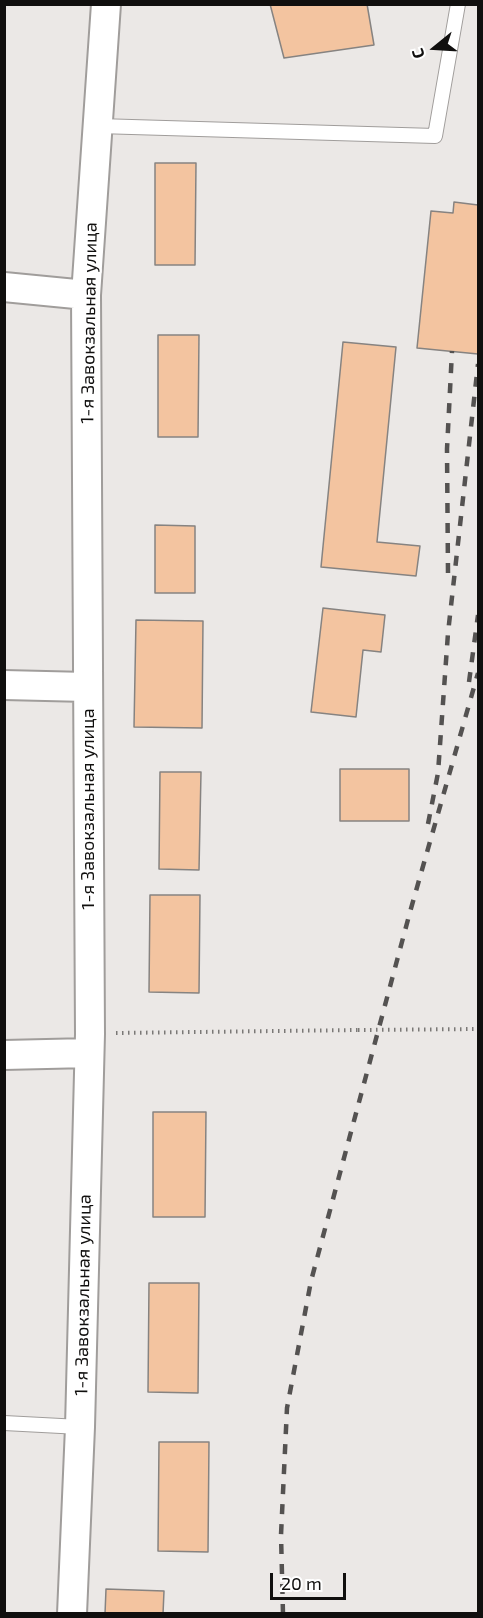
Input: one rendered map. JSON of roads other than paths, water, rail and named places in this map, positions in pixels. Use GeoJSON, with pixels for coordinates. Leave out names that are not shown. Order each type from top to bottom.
{"type":"FeatureCollection","features":[{"type":"Feature","properties":{"kind":"street","name":"1-я Завокзальная улица"},"geometry":{"type":"LineString","coordinates":[[72,1614],[80,1427],[89,1043],[86,296],[106,4]]}},
{"type":"Feature","properties":{"kind":"street"},"geometry":{"type":"LineString","coordinates":[[4,287],[86,296]]}},
{"type":"Feature","properties":{"kind":"street"},"geometry":{"type":"LineString","coordinates":[[4,685],[87,687]]}},
{"type":"Feature","properties":{"kind":"street"},"geometry":{"type":"LineString","coordinates":[[4,1055],[89,1043]]}},
{"type":"Feature","properties":{"kind":"lane"},"geometry":{"type":"LineString","coordinates":[[98,126],[435,136],[458,4]]}},
{"type":"Feature","properties":{"kind":"lane"},"geometry":{"type":"LineString","coordinates":[[4,1423],[80,1427]]}},
{"type":"Feature","properties":{"kind":"railway"},"geometry":{"type":"LineString","coordinates":[[448,573],[447,449],[452,351]]}},
{"type":"Feature","properties":{"kind":"railway"},"geometry":{"type":"LineString","coordinates":[[428,824],[438,773],[448,633],[478,364]]}},
{"type":"Feature","properties":{"kind":"railway"},"geometry":{"type":"LineString","coordinates":[[469,682],[478,615]]}},
{"type":"Feature","properties":{"kind":"railway"},"geometry":{"type":"LineString","coordinates":[[283,1614],[281,1535],[287,1408],[311,1281],[410,912],[478,673]]}}]}
